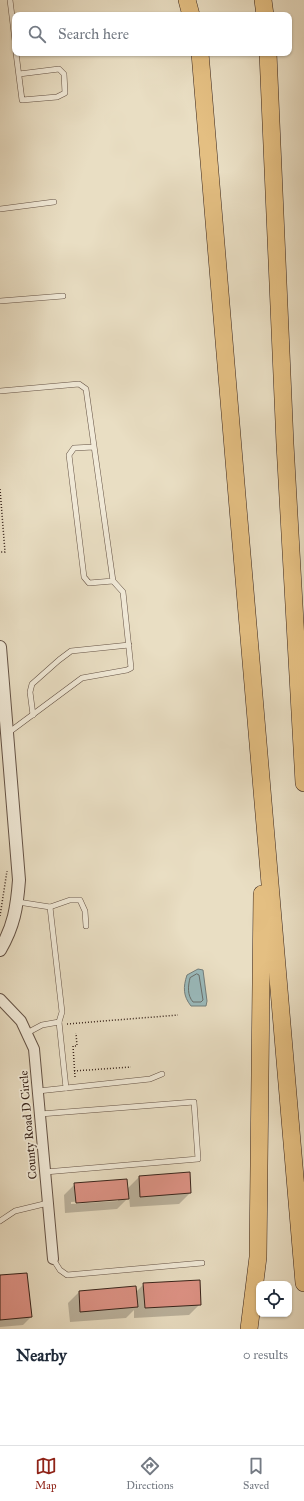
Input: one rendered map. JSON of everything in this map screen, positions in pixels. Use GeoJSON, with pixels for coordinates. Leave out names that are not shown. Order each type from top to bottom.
{"type":"FeatureCollection","features":[{"type":"Feature","properties":{"kind":"highway"},"geometry":{"type":"LineString","coordinates":[[187,0],[189,12]]}},
{"type":"Feature","properties":{"kind":"highway"},"geometry":{"type":"LineString","coordinates":[[196,0],[197,12]]}},
{"type":"Feature","properties":{"kind":"highway"},"geometry":{"type":"LineString","coordinates":[[263,0],[265,12]]}},
{"type":"Feature","properties":{"kind":"highway"},"geometry":{"type":"LineString","coordinates":[[266,0],[266,12]]}},
{"type":"Feature","properties":{"kind":"highway"},"geometry":{"type":"LineString","coordinates":[[200,56],[304,1283]]}},
{"type":"Feature","properties":{"kind":"highway"},"geometry":{"type":"LineString","coordinates":[[268,56],[293,597],[304,783]]}},
{"type":"Feature","properties":{"kind":"highway"},"geometry":{"type":"LineString","coordinates":[[293,597],[304,702]]}},
{"type":"Feature","properties":{"kind":"highway"},"geometry":{"type":"LineString","coordinates":[[249,1329],[258,1257],[260,932],[266,846]]}},
{"type":"Feature","properties":{"kind":"street"},"geometry":{"type":"LineString","coordinates":[[0,647],[19,880],[17,910],[8,936],[0,950]]}},
{"type":"Feature","properties":{"kind":"street","name":"County Road D Circle"},"geometry":{"type":"LineString","coordinates":[[0,999],[22,1021],[34,1049],[53,1260]]}},
{"type":"Feature","properties":{"kind":"lane"},"geometry":{"type":"LineString","coordinates":[[10,0],[13,12]]}},
{"type":"Feature","properties":{"kind":"lane"},"geometry":{"type":"LineString","coordinates":[[16,56],[22,100],[57,97],[65,93],[64,74],[59,69],[19,74]]}},
{"type":"Feature","properties":{"kind":"lane"},"geometry":{"type":"LineString","coordinates":[[0,209],[54,202]]}},
{"type":"Feature","properties":{"kind":"lane"},"geometry":{"type":"LineString","coordinates":[[0,301],[63,296]]}},
{"type":"Feature","properties":{"kind":"lane"},"geometry":{"type":"LineString","coordinates":[[0,391],[79,384],[86,389],[113,580],[123,592],[131,668],[82,678],[7,734]]}},
{"type":"Feature","properties":{"kind":"lane"},"geometry":{"type":"LineString","coordinates":[[94,447],[74,448],[69,455],[84,577],[89,583],[113,580]]}},
{"type":"Feature","properties":{"kind":"lane"},"geometry":{"type":"LineString","coordinates":[[33,715],[30,692],[32,684],[58,660],[71,651],[129,645]]}},
{"type":"Feature","properties":{"kind":"lane"},"geometry":{"type":"LineString","coordinates":[[18,902],[50,907],[70,900],[80,900],[86,911],[86,926]]}},
{"type":"Feature","properties":{"kind":"lane"},"geometry":{"type":"LineString","coordinates":[[50,907],[62,1012],[59,1023],[66,1088]]}},
{"type":"Feature","properties":{"kind":"lane"},"geometry":{"type":"LineString","coordinates":[[27,1033],[42,1026],[59,1023]]}},
{"type":"Feature","properties":{"kind":"lane"},"geometry":{"type":"LineString","coordinates":[[38,1091],[150,1079],[162,1074]]}},
{"type":"Feature","properties":{"kind":"lane"},"geometry":{"type":"LineString","coordinates":[[40,1114],[194,1102],[198,1159],[45,1172]]}},
{"type":"Feature","properties":{"kind":"lane"},"geometry":{"type":"LineString","coordinates":[[0,1221],[15,1211],[48,1203]]}},
{"type":"Feature","properties":{"kind":"lane"},"geometry":{"type":"LineString","coordinates":[[53,1260],[60,1270],[67,1275],[202,1263]]}},
{"type":"Feature","properties":{"kind":"path"},"geometry":{"type":"LineString","coordinates":[[0,489],[5,552],[0,552]]}},
{"type":"Feature","properties":{"kind":"path"},"geometry":{"type":"LineString","coordinates":[[0,916],[7,870]]}},
{"type":"Feature","properties":{"kind":"path"},"geometry":{"type":"LineString","coordinates":[[59,1023],[178,1015]]}},
{"type":"Feature","properties":{"kind":"path"},"geometry":{"type":"LineString","coordinates":[[74,1077],[73,1046],[77,1046],[76,1033]]}},
{"type":"Feature","properties":{"kind":"path"},"geometry":{"type":"LineString","coordinates":[[74,1071],[131,1067]]}},
{"type":"Feature","properties":{"kind":"water"},"geometry":{"type":"Polygon","coordinates":[[[198,969],[203,970],[207,1001],[206,1006],[191,1006],[185,995],[184,987],[187,975],[198,969]]]}},
{"type":"Feature","properties":{"kind":"building"},"geometry":{"type":"Polygon","coordinates":[[[190,1172],[191,1193],[140,1197],[139,1176],[190,1172]]]}},
{"type":"Feature","properties":{"kind":"building"},"geometry":{"type":"Polygon","coordinates":[[[127,1179],[129,1199],[76,1203],[74,1183],[127,1179]]]}},
{"type":"Feature","properties":{"kind":"building"},"geometry":{"type":"Polygon","coordinates":[[[27,1273],[32,1317],[0,1320],[0,1275],[27,1273]]]}},
{"type":"Feature","properties":{"kind":"building"},"geometry":{"type":"Polygon","coordinates":[[[200,1280],[201,1305],[145,1308],[143,1283],[200,1280]]]}},
{"type":"Feature","properties":{"kind":"building"},"geometry":{"type":"Polygon","coordinates":[[[136,1286],[138,1307],[80,1312],[79,1291],[136,1286]]]}}]}
